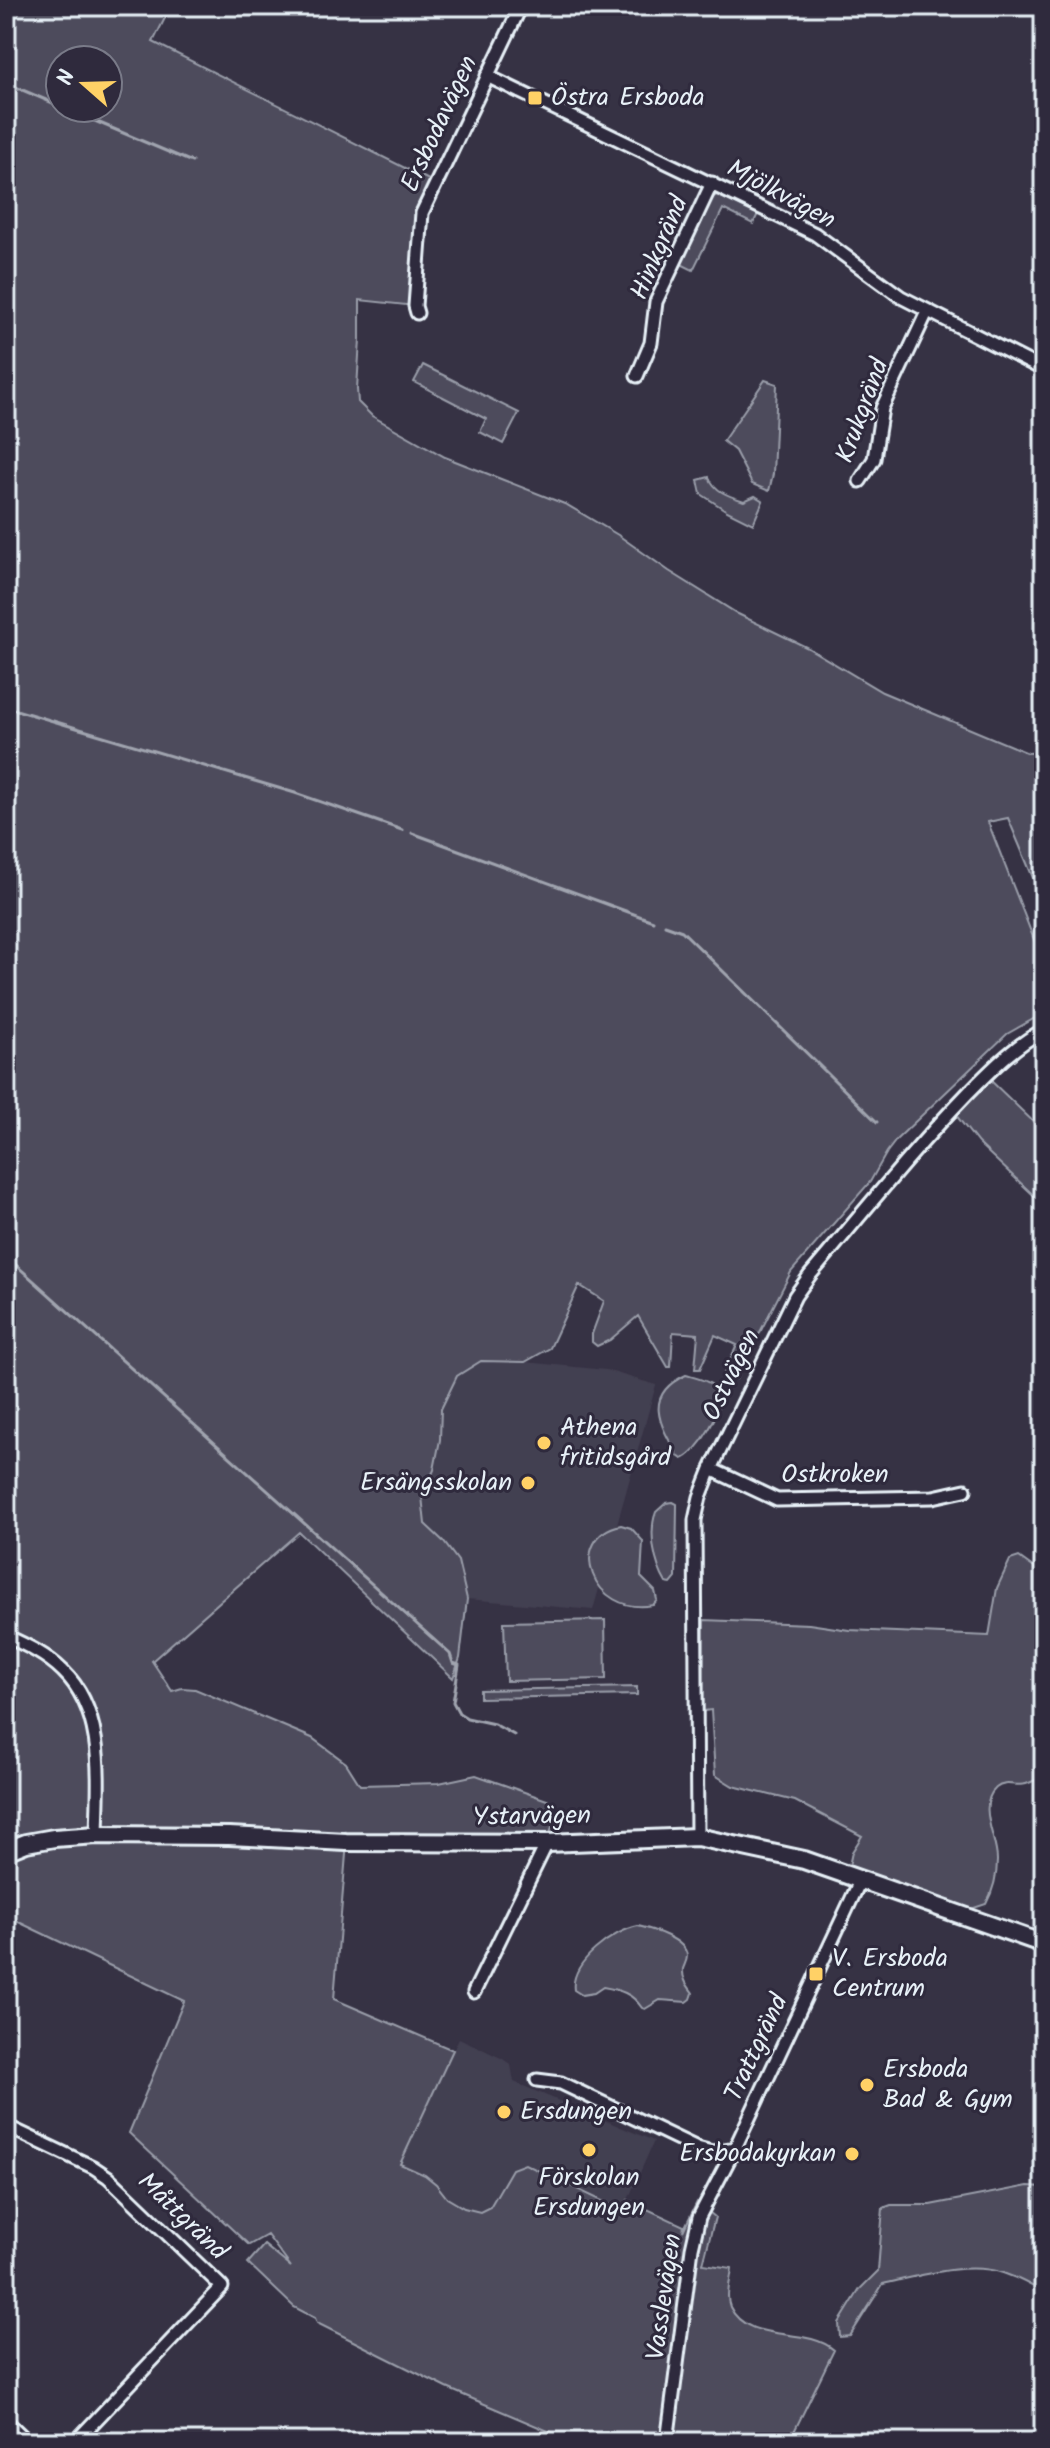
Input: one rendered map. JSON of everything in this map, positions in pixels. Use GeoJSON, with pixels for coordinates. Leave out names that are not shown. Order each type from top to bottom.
{"type":"FeatureCollection","features":[{"type":"Feature","properties":{"kind":"street","name":"Ersbodavägen"},"geometry":{"type":"LineString","coordinates":[[417,313],[422,213],[521,6]]}},
{"type":"Feature","properties":{"kind":"street","name":"Mjölkvägen"},"geometry":{"type":"LineString","coordinates":[[487,76],[815,234],[901,297],[1044,370]]}},
{"type":"Feature","properties":{"kind":"street","name":"Hinkgränd"},"geometry":{"type":"LineString","coordinates":[[637,376],[651,343],[656,302],[712,183]]}},
{"type":"Feature","properties":{"kind":"street","name":"Krukgränd"},"geometry":{"type":"LineString","coordinates":[[860,481],[874,459],[882,408],[927,312]]}},
{"type":"Feature","properties":{"kind":"street","name":"Ostvägen"},"geometry":{"type":"LineString","coordinates":[[697,1837],[695,1520],[711,1469],[795,1296],[810,1275],[952,1110],[1010,1053],[1044,1030]]}},
{"type":"Feature","properties":{"kind":"street","name":"Ostkroken"},"geometry":{"type":"LineString","coordinates":[[711,1469],[777,1500],[933,1497],[965,1490]]}},
{"type":"Feature","properties":{"kind":"street"},"geometry":{"type":"LineString","coordinates":[[6,1636],[40,1653],[66,1674],[87,1710],[94,1731],[98,1769],[97,1835]]}},
{"type":"Feature","properties":{"kind":"street","name":"Ystarvägen"},"geometry":{"type":"LineString","coordinates":[[6,1851],[26,1843],[54,1838],[97,1835],[229,1836],[346,1842],[547,1843],[697,1837],[804,1860],[1044,1944]]}},
{"type":"Feature","properties":{"kind":"street"},"geometry":{"type":"LineString","coordinates":[[474,1992],[547,1843]]}},
{"type":"Feature","properties":{"kind":"street","name":"Trattgränd"},"geometry":{"type":"LineString","coordinates":[[727,2164],[860,1881]]}},
{"type":"Feature","properties":{"kind":"street"},"geometry":{"type":"LineString","coordinates":[[537,2080],[561,2083],[697,2148],[712,2152],[735,2148]]}},
{"type":"Feature","properties":{"kind":"street","name":"Måttgränd"},"geometry":{"type":"LineString","coordinates":[[6,2126],[76,2158],[108,2177],[222,2287],[75,2442]]}},
{"type":"Feature","properties":{"kind":"street","name":"Vasslevägen"},"geometry":{"type":"LineString","coordinates":[[667,2442],[692,2248],[699,2217],[727,2164]]}},
{"type":"Feature","properties":{"kind":"street"},"geometry":{"type":"LineString","coordinates":[[6,2421],[28,2442]]}},
{"type":"Feature","properties":{"kind":"shaded area"},"geometry":{"type":"Polygon","coordinates":[[[6,6],[171,6],[153,42],[435,183],[425,204],[415,306],[360,300],[358,402],[372,416],[445,457],[567,505],[738,614],[808,648],[882,692],[1028,753],[1044,752],[1044,904],[1008,818],[988,822],[1040,955],[1044,957],[1044,1013],[1007,1034],[897,1139],[870,1182],[791,1272],[736,1379],[729,1379],[724,1374],[737,1345],[715,1335],[700,1369],[695,1369],[698,1334],[673,1332],[671,1367],[668,1367],[638,1316],[610,1340],[597,1346],[592,1342],[592,1334],[604,1301],[579,1285],[550,1348],[525,1362],[481,1361],[457,1376],[441,1409],[440,1440],[434,1470],[422,1496],[425,1524],[458,1561],[467,1599],[460,1658],[453,1678],[299,1532],[152,1661],[172,1691],[195,1689],[312,1738],[346,1763],[360,1785],[439,1783],[476,1775],[550,1801],[556,1815],[547,1843],[347,1842],[334,1999],[453,2050],[400,2164],[425,2175],[447,2198],[464,2208],[480,2212],[490,2207],[512,2169],[525,2164],[623,2211],[628,2200],[684,2226],[683,2231],[697,2202],[715,2217],[703,2264],[732,2268],[729,2303],[738,2319],[763,2331],[808,2338],[834,2350],[789,2442],[587,2442],[567,2439],[447,2388],[317,2323],[315,2318],[294,2307],[248,2263],[264,2245],[291,2267],[267,2235],[249,2245],[129,2133],[184,2001],[6,1916],[6,6]]]}},
{"type":"Feature","properties":{"kind":"shaded area"},"geometry":{"type":"Polygon","coordinates":[[[717,195],[758,214],[753,224],[723,209],[693,270],[679,263],[709,199],[717,195]]]}},
{"type":"Feature","properties":{"kind":"shaded area"},"geometry":{"type":"Polygon","coordinates":[[[423,365],[519,413],[503,444],[480,432],[486,419],[414,382],[423,365]]]}},
{"type":"Feature","properties":{"kind":"shaded area"},"geometry":{"type":"Polygon","coordinates":[[[765,380],[777,384],[773,474],[769,491],[752,484],[735,451],[723,441],[765,380]]]}},
{"type":"Feature","properties":{"kind":"shaded area"},"geometry":{"type":"Polygon","coordinates":[[[709,477],[719,490],[728,495],[744,501],[755,496],[763,501],[753,524],[701,494],[698,480],[709,477]]]}},
{"type":"Feature","properties":{"kind":"shaded area"},"geometry":{"type":"Polygon","coordinates":[[[986,1076],[1044,1132],[1044,1205],[978,1143],[952,1110],[986,1076]]]}},
{"type":"Feature","properties":{"kind":"shaded area","name":"Ersängsskolan"},"geometry":{"type":"Polygon","coordinates":[[[481,1361],[606,1370],[656,1385],[593,1610],[467,1599],[458,1561],[425,1524],[422,1495],[434,1470],[440,1440],[441,1409],[457,1376],[481,1361]]]}},
{"type":"Feature","properties":{"kind":"shaded area"},"geometry":{"type":"Polygon","coordinates":[[[686,1375],[714,1386],[719,1401],[702,1441],[682,1459],[665,1433],[659,1401],[672,1383],[686,1375]]]}},
{"type":"Feature","properties":{"kind":"shaded area"},"geometry":{"type":"Polygon","coordinates":[[[666,1503],[677,1504],[676,1578],[671,1584],[666,1583],[659,1567],[653,1529],[656,1512],[666,1503]]]}},
{"type":"Feature","properties":{"kind":"shaded area"},"geometry":{"type":"Polygon","coordinates":[[[621,1525],[631,1528],[643,1541],[641,1577],[655,1591],[657,1600],[653,1605],[632,1606],[614,1599],[601,1588],[593,1574],[590,1559],[594,1544],[604,1532],[621,1525]]]}},
{"type":"Feature","properties":{"kind":"shaded area"},"geometry":{"type":"Polygon","coordinates":[[[1019,1557],[1044,1575],[1044,1776],[1026,1784],[1000,1786],[990,1795],[988,1813],[997,1867],[986,1904],[971,1909],[849,1866],[852,1852],[862,1836],[795,1801],[733,1786],[715,1775],[711,1710],[703,1711],[704,1620],[989,1636],[997,1588],[1010,1560],[1019,1557]]]}},
{"type":"Feature","properties":{"kind":"shaded area"},"geometry":{"type":"Polygon","coordinates":[[[605,1620],[606,1679],[506,1681],[504,1622],[605,1620]]]}},
{"type":"Feature","properties":{"kind":"shaded area"},"geometry":{"type":"Polygon","coordinates":[[[637,1687],[637,1695],[480,1698],[480,1690],[637,1687]]]}},
{"type":"Feature","properties":{"kind":"shaded area"},"geometry":{"type":"Polygon","coordinates":[[[638,1926],[667,1936],[685,1950],[687,1958],[683,1973],[693,1993],[691,1999],[687,2002],[660,2000],[645,2009],[630,1996],[615,1989],[603,1987],[594,1993],[582,1995],[574,1990],[579,1969],[595,1949],[617,1934],[638,1926]]]}},
{"type":"Feature","properties":{"kind":"shaded area","name":"Ersdungen"},"geometry":{"type":"Polygon","coordinates":[[[459,2038],[511,2065],[514,2082],[654,2141],[623,2211],[525,2164],[512,2169],[491,2207],[480,2212],[446,2198],[436,2184],[400,2165],[459,2038]]]}},
{"type":"Feature","properties":{"kind":"shaded area"},"geometry":{"type":"Polygon","coordinates":[[[1028,2186],[1044,2187],[1044,2293],[1014,2277],[989,2270],[959,2269],[928,2274],[883,2284],[850,2336],[840,2337],[839,2323],[860,2289],[878,2271],[883,2208],[891,2205],[930,2205],[1028,2186]]]}},
{"type":"Feature","properties":{"kind":"waterway"},"geometry":{"type":"LineString","coordinates":[[6,83],[44,99]]}},
{"type":"Feature","properties":{"kind":"waterway"},"geometry":{"type":"LineString","coordinates":[[102,124],[192,162]]}},
{"type":"Feature","properties":{"kind":"waterway"},"geometry":{"type":"LineString","coordinates":[[6,707],[295,793],[402,830]]}},
{"type":"Feature","properties":{"kind":"waterway"},"geometry":{"type":"LineString","coordinates":[[412,833],[653,921]]}},
{"type":"Feature","properties":{"kind":"waterway"},"geometry":{"type":"LineString","coordinates":[[665,925],[682,931],[877,1122]]}},
{"type":"Feature","properties":{"kind":"waterway"},"geometry":{"type":"LineString","coordinates":[[6,1256],[450,1654],[453,1663],[459,1665],[453,1702],[459,1713],[494,1724],[514,1735]]}},
{"type":"Feature","properties":{"kind":"place","name":"Östra Ersboda"},"geometry":{"type":"Point","coordinates":[535,98]}},
{"type":"Feature","properties":{"kind":"place","name":"Athena fritidsgård"},"geometry":{"type":"Point","coordinates":[544,1443]}},
{"type":"Feature","properties":{"kind":"place","name":"Ersängsskolan"},"geometry":{"type":"Point","coordinates":[528,1483]}},
{"type":"Feature","properties":{"kind":"place","name":"V. Ersboda Centrum"},"geometry":{"type":"Point","coordinates":[816,1974]}},
{"type":"Feature","properties":{"kind":"place","name":"Ersboda Bad & Gym"},"geometry":{"type":"Point","coordinates":[867,2085]}},
{"type":"Feature","properties":{"kind":"place","name":"Ersdungen"},"geometry":{"type":"Point","coordinates":[504,2112]}},
{"type":"Feature","properties":{"kind":"place","name":"Förskolan Ersdungen"},"geometry":{"type":"Point","coordinates":[589,2150]}},
{"type":"Feature","properties":{"kind":"place","name":"Ersbodakyrkan"},"geometry":{"type":"Point","coordinates":[852,2154]}}]}
